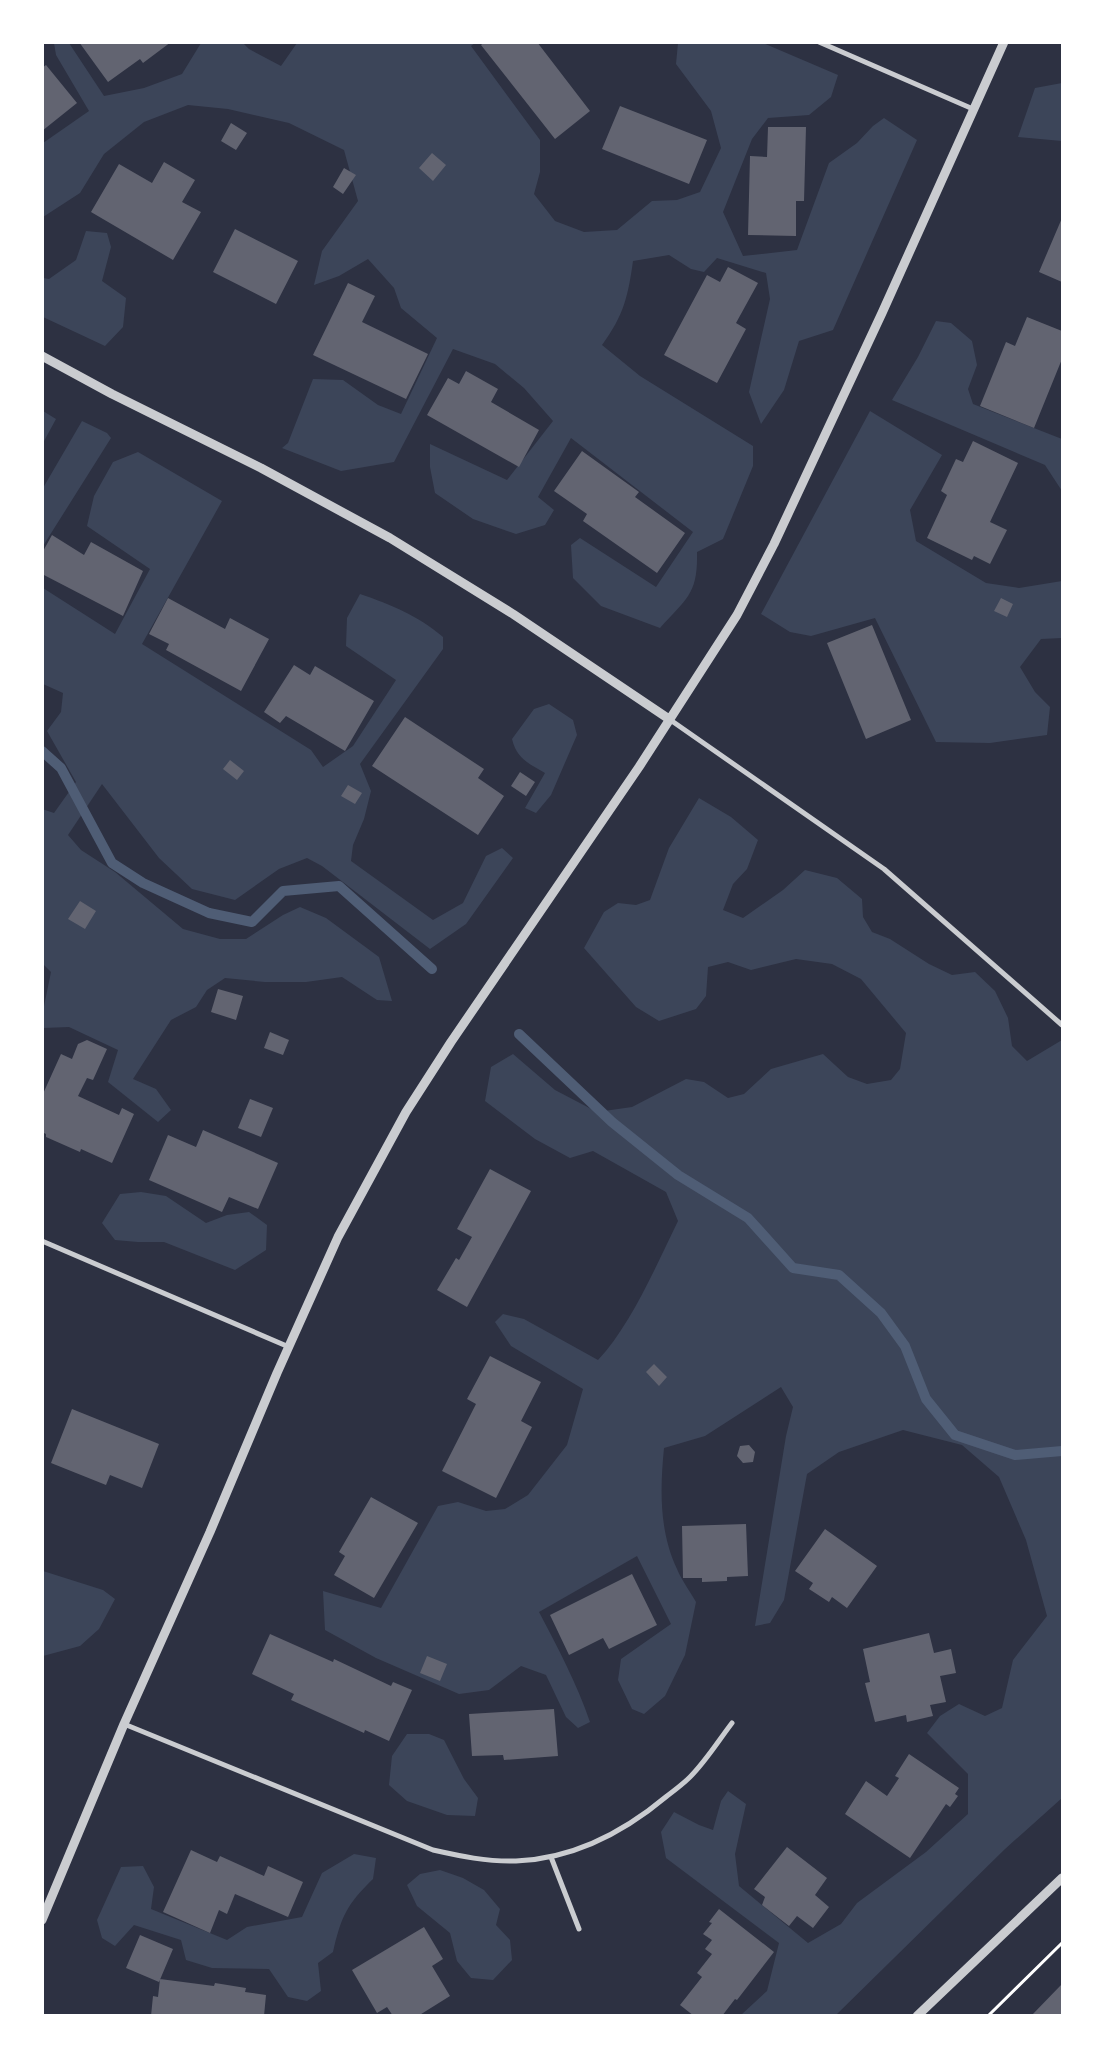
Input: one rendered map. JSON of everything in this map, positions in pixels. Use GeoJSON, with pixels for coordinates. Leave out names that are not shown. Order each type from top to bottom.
{"type":"FeatureCollection","features":[{"type":"Feature","properties":{"kind":"street"},"geometry":{"type":"LineString","coordinates":[[819,42],[973,109]]}},
{"type":"Feature","properties":{"kind":"street"},"geometry":{"type":"LineString","coordinates":[[42,1920],[124,1724],[338,1237],[406,1112],[639,767],[737,615],[774,544],[882,313],[1004,42]]}},
{"type":"Feature","properties":{"kind":"street"},"geometry":{"type":"LineString","coordinates":[[42,356],[112,394],[261,468],[390,538],[513,614],[884,869],[1062,1025]]}},
{"type":"Feature","properties":{"kind":"street"},"geometry":{"type":"LineString","coordinates":[[42,1241],[289,1347]]}},
{"type":"Feature","properties":{"kind":"street"},"geometry":{"type":"LineString","coordinates":[[124,1724],[433,1850],[476,1859],[515,1861],[551,1857],[612,1835],[649,1811],[691,1777],[732,1722]]}},
{"type":"Feature","properties":{"kind":"street"},"geometry":{"type":"LineString","coordinates":[[551,1857],[579,1929]]}},
{"type":"Feature","properties":{"kind":"street"},"geometry":{"type":"LineString","coordinates":[[917,2016],[1062,1878]]}},
{"type":"Feature","properties":{"kind":"path"},"geometry":{"type":"LineString","coordinates":[[988,2016],[1062,1943]]}},
{"type":"Feature","properties":{"kind":"shaded area"},"geometry":{"type":"Polygon","coordinates":[[[54,43],[69,43],[104,96],[144,88],[182,74],[201,43],[243,43],[249,49],[281,66],[297,43],[475,43],[471,46],[540,140],[540,172],[534,194],[555,221],[584,232],[617,230],[652,201],[677,200],[700,192],[721,148],[711,111],[676,64],[678,43],[763,43],[838,75],[831,97],[809,115],[768,118],[752,139],[723,212],[743,256],[797,250],[829,163],[857,143],[873,126],[884,118],[917,140],[833,330],[799,341],[784,390],[761,424],[749,392],[770,299],[766,273],[717,258],[704,272],[691,269],[669,255],[633,261],[624,305],[602,345],[640,376],[753,446],[753,466],[723,539],[697,552],[697,566],[693,587],[684,602],[660,628],[601,606],[573,578],[571,545],[580,538],[656,587],[693,532],[571,438],[538,497],[554,510],[545,525],[516,534],[473,519],[435,493],[430,467],[430,444],[507,480],[553,421],[524,388],[495,364],[453,349],[394,462],[341,471],[282,448],[288,443],[313,379],[343,380],[378,405],[401,414],[437,338],[401,308],[394,288],[368,259],[339,276],[314,285],[322,251],[358,201],[344,150],[289,123],[228,109],[188,105],[144,122],[104,154],[80,193],[43,217],[43,143],[89,111],[56,55],[54,43]]]}},
{"type":"Feature","properties":{"kind":"shaded area"},"geometry":{"type":"Polygon","coordinates":[[[1062,83],[1062,141],[1018,137],[1035,88],[1062,83]]]}},
{"type":"Feature","properties":{"kind":"shaded area"},"geometry":{"type":"Polygon","coordinates":[[[86,231],[107,233],[111,247],[102,281],[126,298],[123,327],[105,346],[43,317],[43,278],[49,279],[76,260],[86,231]]]}},
{"type":"Feature","properties":{"kind":"shaded area"},"geometry":{"type":"Polygon","coordinates":[[[936,321],[951,323],[972,341],[977,365],[968,389],[973,404],[1062,439],[1062,491],[1045,465],[892,400],[918,357],[936,321]]]}},
{"type":"Feature","properties":{"kind":"shaded area"},"geometry":{"type":"Polygon","coordinates":[[[43,411],[56,419],[43,443],[43,411]]]}},
{"type":"Feature","properties":{"kind":"shaded area"},"geometry":{"type":"Polygon","coordinates":[[[870,411],[942,455],[910,510],[916,541],[986,583],[1019,588],[1062,581],[1062,638],[1041,639],[1020,667],[1035,692],[1050,707],[1047,735],[990,743],[936,742],[875,618],[811,636],[790,632],[761,614],[870,411]]]}},
{"type":"Feature","properties":{"kind":"shaded area"},"geometry":{"type":"Polygon","coordinates":[[[82,421],[107,433],[111,438],[43,546],[43,488],[82,421]]]}},
{"type":"Feature","properties":{"kind":"shaded area"},"geometry":{"type":"Polygon","coordinates":[[[138,452],[222,501],[142,644],[311,750],[323,767],[353,746],[396,680],[346,646],[347,618],[360,594],[414,617],[443,637],[443,649],[360,764],[371,791],[364,819],[353,845],[351,861],[433,920],[463,903],[486,856],[502,848],[513,858],[466,924],[430,949],[322,866],[307,858],[279,869],[235,900],[192,889],[159,858],[102,784],[68,835],[81,850],[115,872],[183,929],[220,939],[246,939],[283,915],[300,907],[326,918],[379,957],[392,1001],[377,1000],[342,977],[306,982],[265,982],[225,978],[207,990],[196,1007],[171,1020],[133,1079],[156,1089],[171,1110],[158,1122],[108,1082],[118,1050],[69,1027],[43,1028],[43,1011],[51,972],[42,963],[42,809],[54,813],[76,782],[47,731],[61,712],[63,693],[43,684],[43,588],[115,634],[150,569],[87,526],[94,496],[113,462],[138,452]]]}},
{"type":"Feature","properties":{"kind":"shaded area"},"geometry":{"type":"Polygon","coordinates":[[[549,704],[573,720],[577,735],[551,795],[536,813],[525,808],[545,773],[520,756],[512,739],[534,709],[549,704]]]}},
{"type":"Feature","properties":{"kind":"shaded area"},"geometry":{"type":"Polygon","coordinates":[[[699,798],[731,817],[758,840],[747,869],[733,884],[723,910],[743,918],[783,890],[805,870],[837,878],[862,899],[863,917],[872,932],[890,939],[929,964],[952,975],[975,972],[995,991],[1008,1018],[1012,1046],[1027,1061],[1062,1040],[1062,1798],[1005,1849],[836,2015],[741,2015],[767,1991],[779,1943],[666,1858],[661,1832],[674,1812],[713,1830],[721,1801],[728,1791],[746,1804],[735,1854],[739,1886],[808,1943],[841,1924],[857,1903],[926,1852],[968,1814],[968,1774],[927,1733],[940,1716],[959,1704],[985,1716],[1002,1708],[1013,1660],[1047,1616],[1026,1540],[999,1477],[962,1445],[903,1430],[839,1452],[807,1474],[784,1600],[770,1623],[755,1626],[786,1436],[793,1407],[781,1387],[705,1436],[664,1448],[662,1510],[667,1540],[679,1573],[696,1602],[685,1655],[665,1696],[644,1714],[632,1709],[618,1680],[621,1659],[671,1624],[637,1556],[539,1612],[573,1680],[590,1722],[578,1728],[566,1717],[546,1675],[521,1666],[489,1690],[459,1694],[376,1658],[325,1630],[323,1591],[381,1608],[438,1506],[458,1502],[486,1511],[505,1509],[528,1495],[567,1445],[583,1389],[511,1346],[495,1322],[503,1314],[524,1319],[598,1360],[610,1346],[632,1312],[678,1221],[666,1192],[593,1151],[570,1158],[535,1139],[485,1101],[491,1067],[513,1054],[555,1090],[597,1112],[632,1107],[686,1079],[704,1082],[728,1098],[744,1094],[771,1069],[823,1054],[848,1077],[867,1084],[891,1080],[900,1069],[906,1033],[861,979],[832,964],[796,959],[751,970],[728,962],[708,967],[706,996],[696,1009],[659,1021],[636,1007],[584,948],[604,912],[618,903],[636,905],[650,900],[669,848],[699,798]]]}},
{"type":"Feature","properties":{"kind":"shaded area"},"geometry":{"type":"Polygon","coordinates":[[[141,1192],[166,1196],[206,1223],[227,1215],[249,1212],[267,1225],[266,1250],[235,1270],[164,1242],[115,1240],[102,1223],[120,1194],[141,1192]]]}},
{"type":"Feature","properties":{"kind":"shaded area"},"geometry":{"type":"Polygon","coordinates":[[[43,1571],[103,1590],[115,1599],[99,1629],[80,1646],[43,1656],[43,1571]]]}},
{"type":"Feature","properties":{"kind":"shaded area"},"geometry":{"type":"Polygon","coordinates":[[[407,1734],[429,1734],[444,1740],[464,1779],[478,1798],[475,1816],[447,1815],[407,1801],[389,1785],[392,1756],[407,1734]]]}},
{"type":"Feature","properties":{"kind":"shaded area"},"geometry":{"type":"Polygon","coordinates":[[[354,1854],[376,1858],[373,1879],[357,1896],[346,1912],[333,1952],[318,1963],[321,1991],[307,2001],[288,1997],[269,1969],[212,1968],[186,1960],[181,1940],[134,1925],[115,1946],[102,1938],[97,1920],[121,1867],[143,1866],[154,1887],[151,1909],[227,1940],[247,1927],[302,1917],[322,1873],[354,1854]]]}},
{"type":"Feature","properties":{"kind":"shaded area"},"geometry":{"type":"Polygon","coordinates":[[[440,1870],[463,1878],[484,1890],[500,1909],[496,1925],[510,1940],[512,1960],[493,1980],[471,1978],[457,1961],[450,1933],[417,1906],[407,1885],[420,1874],[440,1870]]]}},
{"type":"Feature","properties":{"kind":"building"},"geometry":{"type":"Polygon","coordinates":[[[79,42],[171,42],[143,63],[140,59],[108,82],[79,42]]]}},
{"type":"Feature","properties":{"kind":"building"},"geometry":{"type":"Polygon","coordinates":[[[484,42],[537,42],[590,111],[555,139],[481,45],[484,42]]]}},
{"type":"Feature","properties":{"kind":"building"},"geometry":{"type":"Polygon","coordinates":[[[46,65],[77,103],[42,131],[42,68],[46,65]]]}},
{"type":"Feature","properties":{"kind":"building"},"geometry":{"type":"Polygon","coordinates":[[[620,106],[707,140],[689,184],[602,149],[620,106]]]}},
{"type":"Feature","properties":{"kind":"building"},"geometry":{"type":"Polygon","coordinates":[[[231,123],[247,133],[236,150],[221,141],[231,123]]]}},
{"type":"Feature","properties":{"kind":"building"},"geometry":{"type":"Polygon","coordinates":[[[768,127],[806,127],[804,201],[796,201],[796,236],[748,235],[750,156],[767,157],[768,127]]]}},
{"type":"Feature","properties":{"kind":"building"},"geometry":{"type":"Polygon","coordinates":[[[432,153],[446,165],[433,181],[419,168],[432,153]]]}},
{"type":"Feature","properties":{"kind":"building"},"geometry":{"type":"Polygon","coordinates":[[[164,162],[195,180],[182,202],[201,212],[173,260],[91,212],[119,164],[152,183],[164,162]]]}},
{"type":"Feature","properties":{"kind":"building"},"geometry":{"type":"Polygon","coordinates":[[[344,168],[356,175],[343,194],[333,187],[344,168]]]}},
{"type":"Feature","properties":{"kind":"building"},"geometry":{"type":"Polygon","coordinates":[[[1062,218],[1062,282],[1039,272],[1062,218]]]}},
{"type":"Feature","properties":{"kind":"building"},"geometry":{"type":"Polygon","coordinates":[[[235,229],[298,261],[276,304],[213,272],[235,229]]]}},
{"type":"Feature","properties":{"kind":"building"},"geometry":{"type":"Polygon","coordinates":[[[728,267],[758,283],[736,323],[746,329],[717,383],[664,355],[707,275],[720,282],[728,267]]]}},
{"type":"Feature","properties":{"kind":"building"},"geometry":{"type":"Polygon","coordinates":[[[348,283],[375,296],[362,322],[428,354],[406,399],[313,355],[348,283]]]}},
{"type":"Feature","properties":{"kind":"building"},"geometry":{"type":"Polygon","coordinates":[[[1027,317],[1062,331],[1062,359],[1034,428],[980,406],[1006,342],[1015,346],[1027,317]]]}},
{"type":"Feature","properties":{"kind":"building"},"geometry":{"type":"Polygon","coordinates":[[[466,371],[498,389],[491,402],[539,430],[519,467],[427,415],[448,378],[459,384],[466,371]]]}},
{"type":"Feature","properties":{"kind":"building"},"geometry":{"type":"Polygon","coordinates":[[[973,441],[1018,463],[990,522],[1007,530],[990,564],[974,556],[972,560],[927,538],[947,495],[941,491],[956,459],[963,462],[973,441]]]}},
{"type":"Feature","properties":{"kind":"building"},"geometry":{"type":"Polygon","coordinates":[[[582,451],[639,492],[635,497],[685,533],[657,573],[583,521],[587,514],[554,491],[582,451]]]}},
{"type":"Feature","properties":{"kind":"building"},"geometry":{"type":"Polygon","coordinates":[[[52,535],[84,555],[91,542],[143,571],[123,616],[42,574],[42,553],[52,535]]]}},
{"type":"Feature","properties":{"kind":"building"},"geometry":{"type":"Polygon","coordinates":[[[168,598],[225,629],[230,618],[269,639],[241,691],[166,650],[169,644],[149,634],[168,598]]]}},
{"type":"Feature","properties":{"kind":"building"},"geometry":{"type":"Polygon","coordinates":[[[1001,598],[1013,604],[1007,617],[994,611],[1001,598]]]}},
{"type":"Feature","properties":{"kind":"building"},"geometry":{"type":"Polygon","coordinates":[[[872,625],[911,720],[866,739],[827,643],[872,625]]]}},
{"type":"Feature","properties":{"kind":"building"},"geometry":{"type":"Polygon","coordinates":[[[294,665],[310,675],[315,666],[374,701],[345,751],[286,716],[280,723],[264,712],[294,665]]]}},
{"type":"Feature","properties":{"kind":"building"},"geometry":{"type":"Polygon","coordinates":[[[405,717],[484,769],[478,778],[504,796],[478,835],[372,766],[405,717]]]}},
{"type":"Feature","properties":{"kind":"building"},"geometry":{"type":"Polygon","coordinates":[[[230,760],[244,771],[237,780],[223,769],[230,760]]]}},
{"type":"Feature","properties":{"kind":"building"},"geometry":{"type":"Polygon","coordinates":[[[520,772],[535,782],[526,796],[511,786],[520,772]]]}},
{"type":"Feature","properties":{"kind":"building"},"geometry":{"type":"Polygon","coordinates":[[[348,785],[362,793],[355,804],[341,796],[348,785]]]}},
{"type":"Feature","properties":{"kind":"building"},"geometry":{"type":"Polygon","coordinates":[[[80,901],[96,911],[85,929],[68,919],[80,901]]]}},
{"type":"Feature","properties":{"kind":"building"},"geometry":{"type":"Polygon","coordinates":[[[218,989],[243,996],[236,1020],[211,1012],[218,989]]]}},
{"type":"Feature","properties":{"kind":"building"},"geometry":{"type":"Polygon","coordinates":[[[270,1032],[289,1040],[283,1055],[264,1048],[270,1032]]]}},
{"type":"Feature","properties":{"kind":"building"},"geometry":{"type":"Polygon","coordinates":[[[87,1040],[107,1049],[93,1080],[87,1078],[78,1096],[119,1115],[122,1108],[134,1114],[112,1163],[81,1149],[80,1152],[46,1137],[46,1134],[42,1132],[42,1096],[61,1054],[72,1059],[78,1044],[87,1040]]]}},
{"type":"Feature","properties":{"kind":"building"},"geometry":{"type":"Polygon","coordinates":[[[250,1099],[273,1108],[261,1137],[238,1128],[250,1099]]]}},
{"type":"Feature","properties":{"kind":"building"},"geometry":{"type":"Polygon","coordinates":[[[203,1130],[278,1163],[258,1209],[229,1197],[222,1212],[149,1180],[168,1135],[196,1147],[203,1130]]]}},
{"type":"Feature","properties":{"kind":"building"},"geometry":{"type":"Polygon","coordinates":[[[490,1169],[531,1191],[467,1307],[437,1290],[456,1258],[459,1260],[472,1237],[457,1229],[490,1169]]]}},
{"type":"Feature","properties":{"kind":"building"},"geometry":{"type":"Polygon","coordinates":[[[490,1356],[541,1382],[521,1421],[532,1427],[496,1498],[442,1471],[476,1404],[467,1399],[490,1356]]]}},
{"type":"Feature","properties":{"kind":"building"},"geometry":{"type":"Polygon","coordinates":[[[654,1364],[667,1377],[659,1386],[646,1372],[654,1364]]]}},
{"type":"Feature","properties":{"kind":"building"},"geometry":{"type":"Polygon","coordinates":[[[72,1409],[159,1444],[142,1488],[110,1475],[106,1485],[51,1463],[72,1409]]]}},
{"type":"Feature","properties":{"kind":"building"},"geometry":{"type":"Polygon","coordinates":[[[749,1445],[755,1452],[753,1462],[743,1463],[737,1456],[740,1446],[749,1445]]]}},
{"type":"Feature","properties":{"kind":"building"},"geometry":{"type":"Polygon","coordinates":[[[371,1497],[418,1523],[374,1598],[334,1575],[345,1556],[339,1552],[371,1497]]]}},
{"type":"Feature","properties":{"kind":"building"},"geometry":{"type":"Polygon","coordinates":[[[746,1524],[748,1576],[727,1577],[727,1581],[702,1582],[702,1578],[683,1578],[682,1526],[746,1524]]]}},
{"type":"Feature","properties":{"kind":"building"},"geometry":{"type":"Polygon","coordinates":[[[825,1529],[877,1566],[847,1608],[832,1597],[829,1602],[809,1589],[813,1583],[795,1571],[825,1529]]]}},
{"type":"Feature","properties":{"kind":"building"},"geometry":{"type":"Polygon","coordinates":[[[632,1574],[657,1625],[609,1649],[603,1638],[569,1655],[550,1615],[632,1574]]]}},
{"type":"Feature","properties":{"kind":"building"},"geometry":{"type":"Polygon","coordinates":[[[929,1633],[934,1653],[951,1649],[956,1673],[940,1676],[946,1702],[930,1705],[933,1716],[907,1722],[906,1715],[875,1722],[865,1683],[870,1682],[863,1649],[929,1633]]]}},
{"type":"Feature","properties":{"kind":"building"},"geometry":{"type":"Polygon","coordinates":[[[270,1634],[333,1662],[334,1659],[391,1686],[393,1682],[412,1690],[389,1741],[365,1730],[364,1733],[291,1700],[294,1694],[252,1674],[270,1634]]]}},
{"type":"Feature","properties":{"kind":"building"},"geometry":{"type":"Polygon","coordinates":[[[427,1656],[447,1664],[440,1681],[420,1673],[427,1656]]]}},
{"type":"Feature","properties":{"kind":"building"},"geometry":{"type":"Polygon","coordinates":[[[554,1709],[558,1756],[504,1760],[503,1755],[472,1756],[469,1714],[554,1709]]]}},
{"type":"Feature","properties":{"kind":"building"},"geometry":{"type":"Polygon","coordinates":[[[909,1754],[959,1788],[955,1794],[958,1796],[950,1807],[946,1804],[910,1858],[845,1814],[866,1781],[887,1796],[899,1778],[895,1776],[909,1754]]]}},
{"type":"Feature","properties":{"kind":"building"},"geometry":{"type":"Polygon","coordinates":[[[787,1847],[827,1878],[815,1895],[829,1907],[813,1928],[797,1916],[789,1926],[762,1905],[765,1897],[754,1889],[787,1847]]]}},
{"type":"Feature","properties":{"kind":"building"},"geometry":{"type":"Polygon","coordinates":[[[191,1850],[217,1862],[220,1856],[264,1876],[268,1866],[303,1882],[288,1917],[235,1894],[227,1914],[219,1910],[210,1933],[163,1912],[191,1850]]]}},
{"type":"Feature","properties":{"kind":"building"},"geometry":{"type":"Polygon","coordinates":[[[719,1909],[774,1952],[737,2000],[735,1999],[722,2016],[694,2016],[680,2005],[702,1977],[697,1973],[712,1954],[705,1949],[712,1940],[703,1934],[712,1923],[709,1922],[719,1909]]]}},
{"type":"Feature","properties":{"kind":"building"},"geometry":{"type":"Polygon","coordinates":[[[424,1927],[443,1959],[432,1966],[450,1996],[418,2016],[393,2016],[387,2007],[377,2013],[352,1970],[424,1927]]]}},
{"type":"Feature","properties":{"kind":"building"},"geometry":{"type":"Polygon","coordinates":[[[140,1935],[173,1949],[159,1982],[126,1968],[140,1935]]]}},
{"type":"Feature","properties":{"kind":"building"},"geometry":{"type":"Polygon","coordinates":[[[160,1979],[214,1986],[215,1983],[246,1988],[245,1992],[266,1995],[264,2016],[151,2016],[153,1996],[158,1997],[160,1979]]]}},
{"type":"Feature","properties":{"kind":"building"},"geometry":{"type":"Polygon","coordinates":[[[1062,1984],[1062,2016],[1031,2016],[1062,1984]]]}},
{"type":"Feature","properties":{"kind":"waterway"},"geometry":{"type":"LineString","coordinates":[[42,751],[61,768],[112,863],[143,883],[209,913],[252,922],[283,891],[339,886],[432,969]]}},
{"type":"Feature","properties":{"kind":"waterway"},"geometry":{"type":"LineString","coordinates":[[519,1034],[612,1122],[678,1175],[748,1218],[793,1268],[839,1275],[881,1313],[905,1346],[926,1399],[955,1435],[1015,1455],[1062,1451]]}}]}
